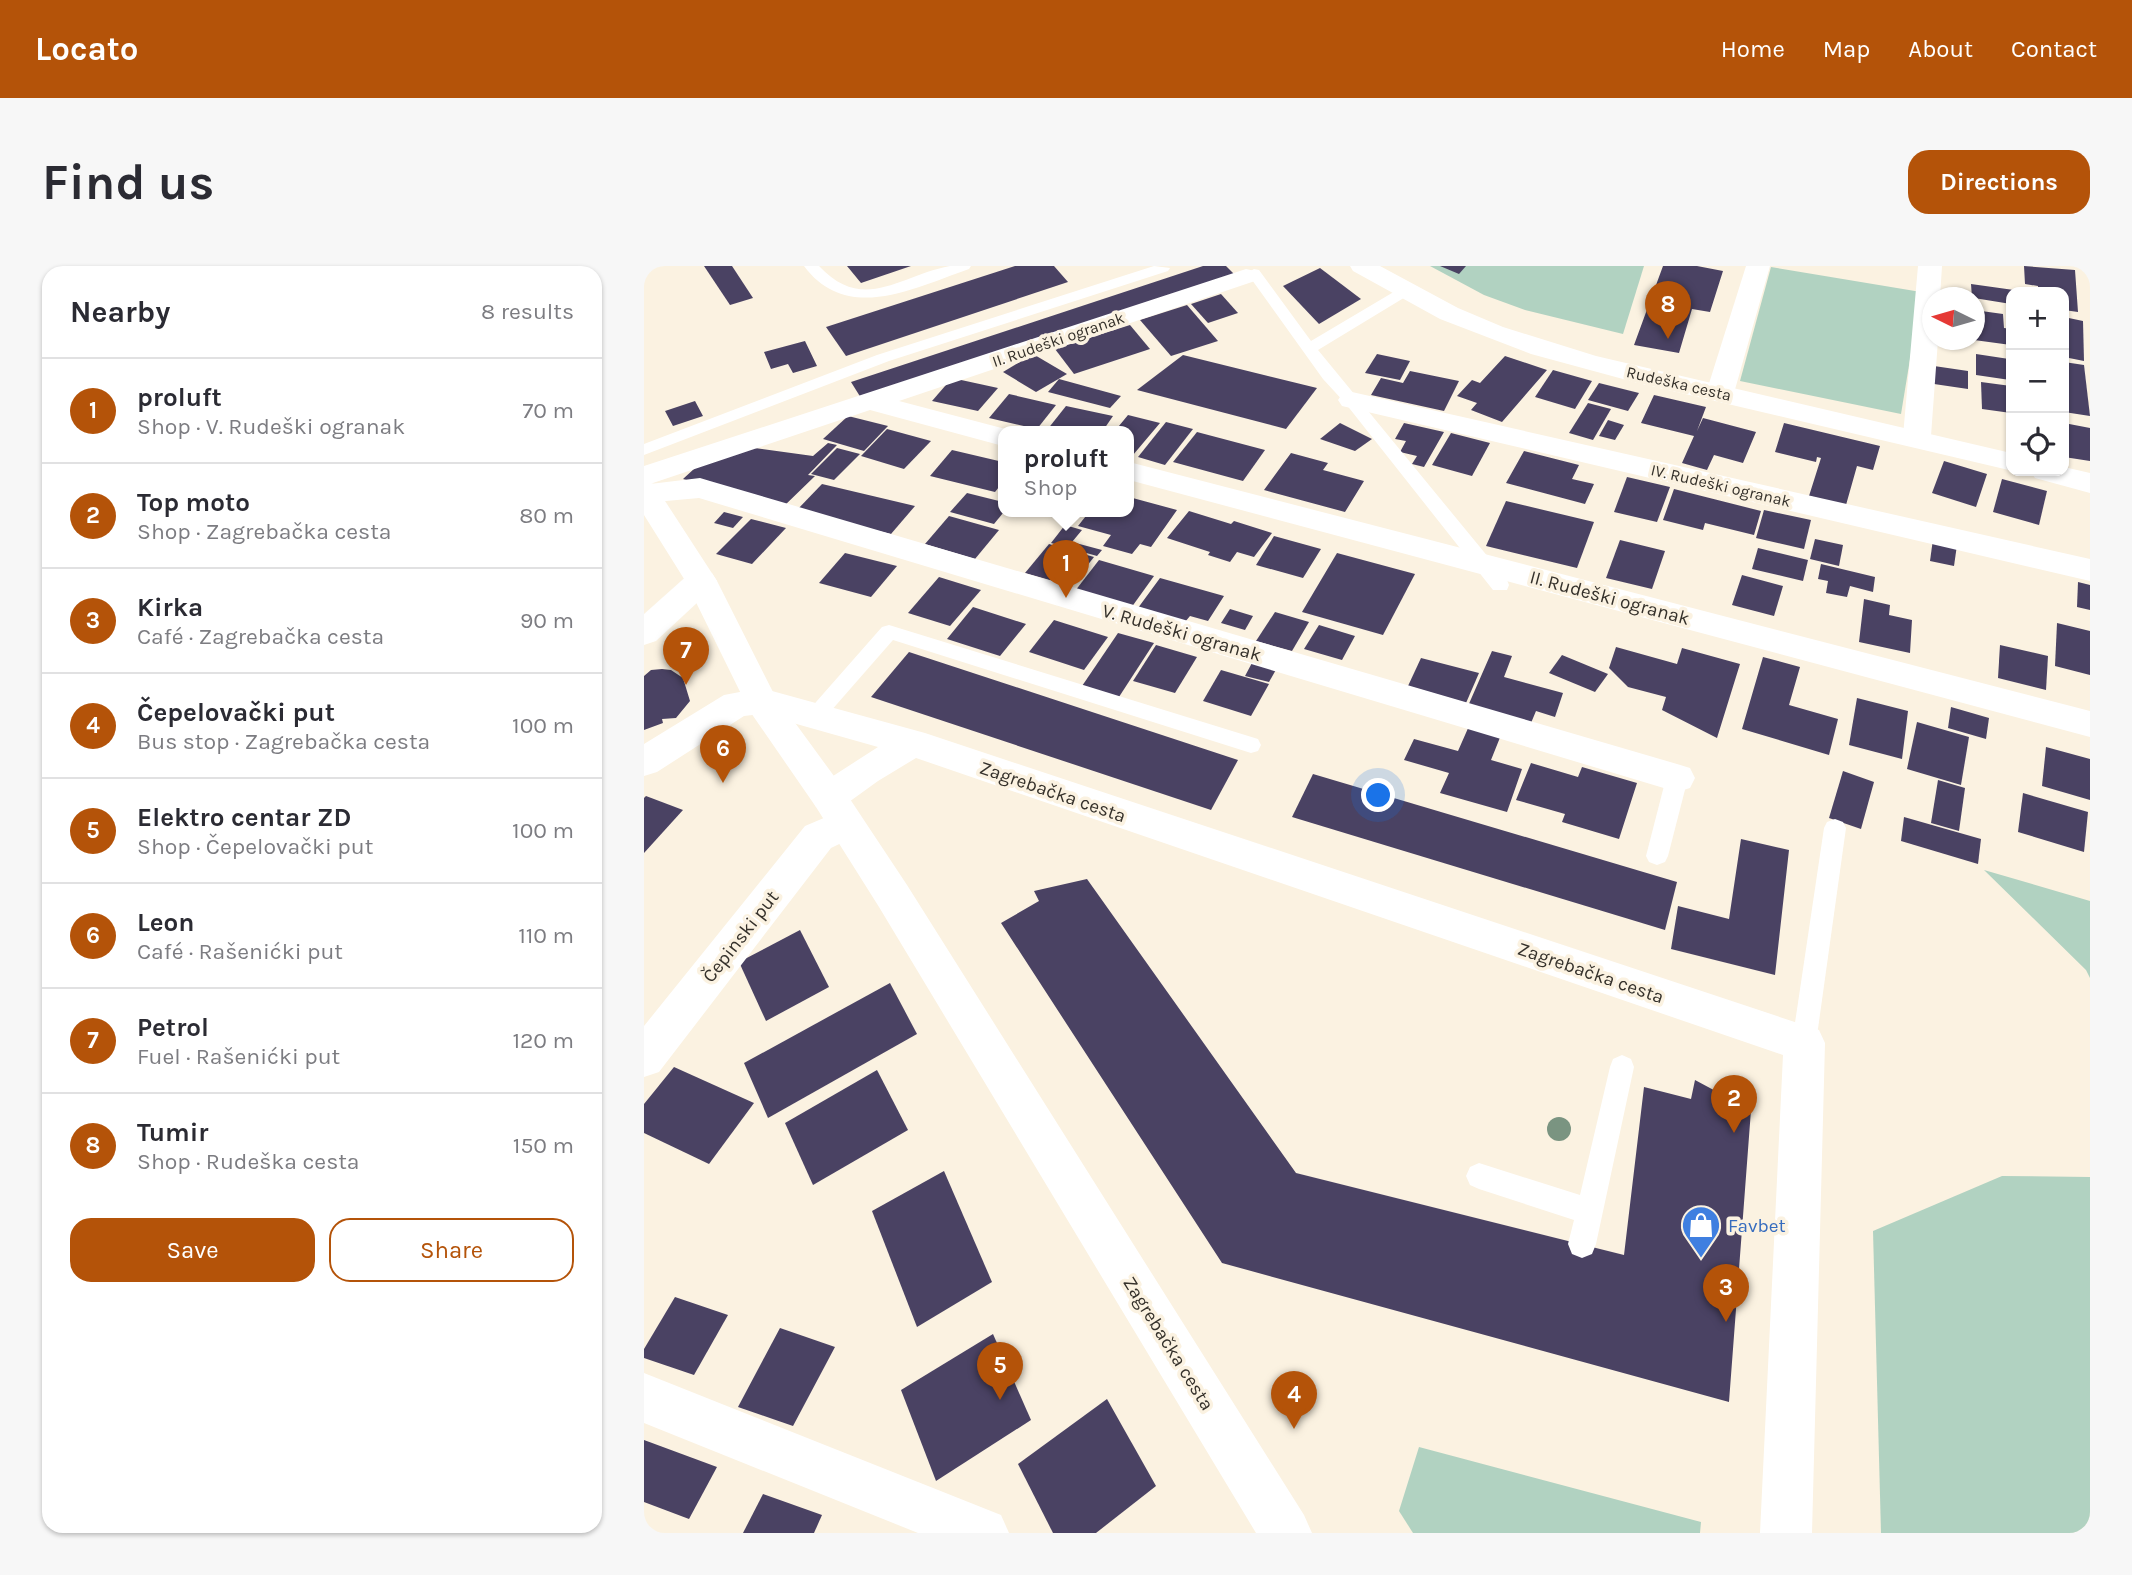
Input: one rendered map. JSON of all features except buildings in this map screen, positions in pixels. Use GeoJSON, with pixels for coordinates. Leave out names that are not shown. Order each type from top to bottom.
{"type":"FeatureCollection","features":[{"type":"Feature","properties":{"kind":"street","name":"Rudeška cesta"},"geometry":{"type":"LineString","coordinates":[[1362,266],[1402,293],[1468,324],[1547,352],[1917,436],[2006,461]]}},
{"type":"Feature","properties":{"kind":"street"},"geometry":{"type":"LineString","coordinates":[[1720,393],[1758,266]]}},
{"type":"Feature","properties":{"kind":"street"},"geometry":{"type":"LineString","coordinates":[[1917,436],[1930,266]]}},
{"type":"Feature","properties":{"kind":"street","name":"II. Rudeški ogranak"},"geometry":{"type":"LineString","coordinates":[[645,487],[871,402],[1250,274]]}},
{"type":"Feature","properties":{"kind":"street","name":"IV. Rudeški ogranak"},"geometry":{"type":"LineString","coordinates":[[1352,400],[2090,570]]}},
{"type":"Feature","properties":{"kind":"street"},"geometry":{"type":"LineString","coordinates":[[871,402],[998,436]]}},
{"type":"Feature","properties":{"kind":"street","name":"II. Rudeški ogranak"},"geometry":{"type":"LineString","coordinates":[[1134,472],[1491,574],[2090,724]]}},
{"type":"Feature","properties":{"kind":"street"},"geometry":{"type":"LineString","coordinates":[[2064,476],[2090,483]]}},
{"type":"Feature","properties":{"kind":"street","name":"Zagrebačka cesta"},"geometry":{"type":"LineString","coordinates":[[645,487],[701,581],[761,701],[900,908],[1286,1533]]}},
{"type":"Feature","properties":{"kind":"street","name":"V. Rudeški ogranak"},"geometry":{"type":"LineString","coordinates":[[645,487],[700,488],[1677,778]]}},
{"type":"Feature","properties":{"kind":"street"},"geometry":{"type":"LineString","coordinates":[[644,633],[701,581]]}},
{"type":"Feature","properties":{"kind":"street"},"geometry":{"type":"LineString","coordinates":[[644,762],[736,704],[761,701]]}},
{"type":"Feature","properties":{"kind":"street","name":"Zagrebačka cesta"},"geometry":{"type":"LineString","coordinates":[[761,701],[913,743],[1804,1043]]}},
{"type":"Feature","properties":{"kind":"street"},"geometry":{"type":"LineString","coordinates":[[837,811],[865,771],[913,743]]}},
{"type":"Feature","properties":{"kind":"street","name":"Čepinski put"},"geometry":{"type":"LineString","coordinates":[[644,1058],[837,811]]}},
{"type":"Feature","properties":{"kind":"street"},"geometry":{"type":"LineString","coordinates":[[1786,1533],[1804,1043]]}},
{"type":"Feature","properties":{"kind":"street"},"geometry":{"type":"LineString","coordinates":[[647,1405],[982,1533]]}},
{"type":"Feature","properties":{"kind":"lane"},"geometry":{"type":"LineString","coordinates":[[811,266],[824,280],[844,292],[881,293],[964,266]]}},
{"type":"Feature","properties":{"kind":"lane"},"geometry":{"type":"LineString","coordinates":[[1270,266],[1250,274],[1491,574]]}},
{"type":"Feature","properties":{"kind":"lane"},"geometry":{"type":"LineString","coordinates":[[644,450],[883,358],[1163,268]]}},
{"type":"Feature","properties":{"kind":"lane"},"geometry":{"type":"LineString","coordinates":[[1308,349],[1402,293]]}},
{"type":"Feature","properties":{"kind":"lane"},"geometry":{"type":"LineString","coordinates":[[816,715],[889,632],[1251,745]]}},
{"type":"Feature","properties":{"kind":"lane"},"geometry":{"type":"LineString","coordinates":[[1657,856],[1677,778]]}},
{"type":"Feature","properties":{"kind":"lane"},"geometry":{"type":"LineString","coordinates":[[1804,1043],[1835,828]]}},
{"type":"Feature","properties":{"kind":"lane"},"geometry":{"type":"LineString","coordinates":[[1582,1244],[1622,1067]]}},
{"type":"Feature","properties":{"kind":"lane"},"geometry":{"type":"LineString","coordinates":[[1479,1176],[1589,1211]]}},
{"type":"Feature","properties":{"kind":"green space"},"geometry":{"type":"Polygon","coordinates":[[[1430,266],[1644,266],[1623,334],[1525,310],[1484,295],[1430,266]]]}},
{"type":"Feature","properties":{"kind":"green space"},"geometry":{"type":"Polygon","coordinates":[[[1771,267],[1921,292],[1901,414],[1740,381],[1771,267]]]}},
{"type":"Feature","properties":{"kind":"green space"},"geometry":{"type":"Polygon","coordinates":[[[1984,870],[2090,901],[2090,978],[2086,970],[1984,870]]]}},
{"type":"Feature","properties":{"kind":"green space"},"geometry":{"type":"Polygon","coordinates":[[[2002,1176],[2090,1177],[2090,1533],[1881,1533],[1873,1231],[2002,1176]]]}},
{"type":"Feature","properties":{"kind":"green space"},"geometry":{"type":"Polygon","coordinates":[[[1419,1447],[1701,1522],[1700,1533],[1413,1533],[1399,1511],[1419,1447]]]}},
{"type":"Feature","properties":{"kind":"place","name":"Tumir"},"geometry":{"type":"Point","coordinates":[1668,339]}},
{"type":"Feature","properties":{"kind":"place","name":"proluft"},"geometry":{"type":"Point","coordinates":[1066,598]}},
{"type":"Feature","properties":{"kind":"place","name":"Petrol"},"geometry":{"type":"Point","coordinates":[686,685]}},
{"type":"Feature","properties":{"kind":"place","name":"Leon"},"geometry":{"type":"Point","coordinates":[723,783]}},
{"type":"Feature","properties":{"kind":"place","name":"Top moto"},"geometry":{"type":"Point","coordinates":[1734,1133]}},
{"type":"Feature","properties":{"kind":"place","name":"Favbet"},"geometry":{"type":"Point","coordinates":[1701,1259]}},
{"type":"Feature","properties":{"kind":"place","name":"Kirka"},"geometry":{"type":"Point","coordinates":[1726,1322]}},
{"type":"Feature","properties":{"kind":"place","name":"Elektro centar ZD"},"geometry":{"type":"Point","coordinates":[1000,1400]}},
{"type":"Feature","properties":{"kind":"place","name":"Čepelovački put"},"geometry":{"type":"Point","coordinates":[1294,1429]}}]}
